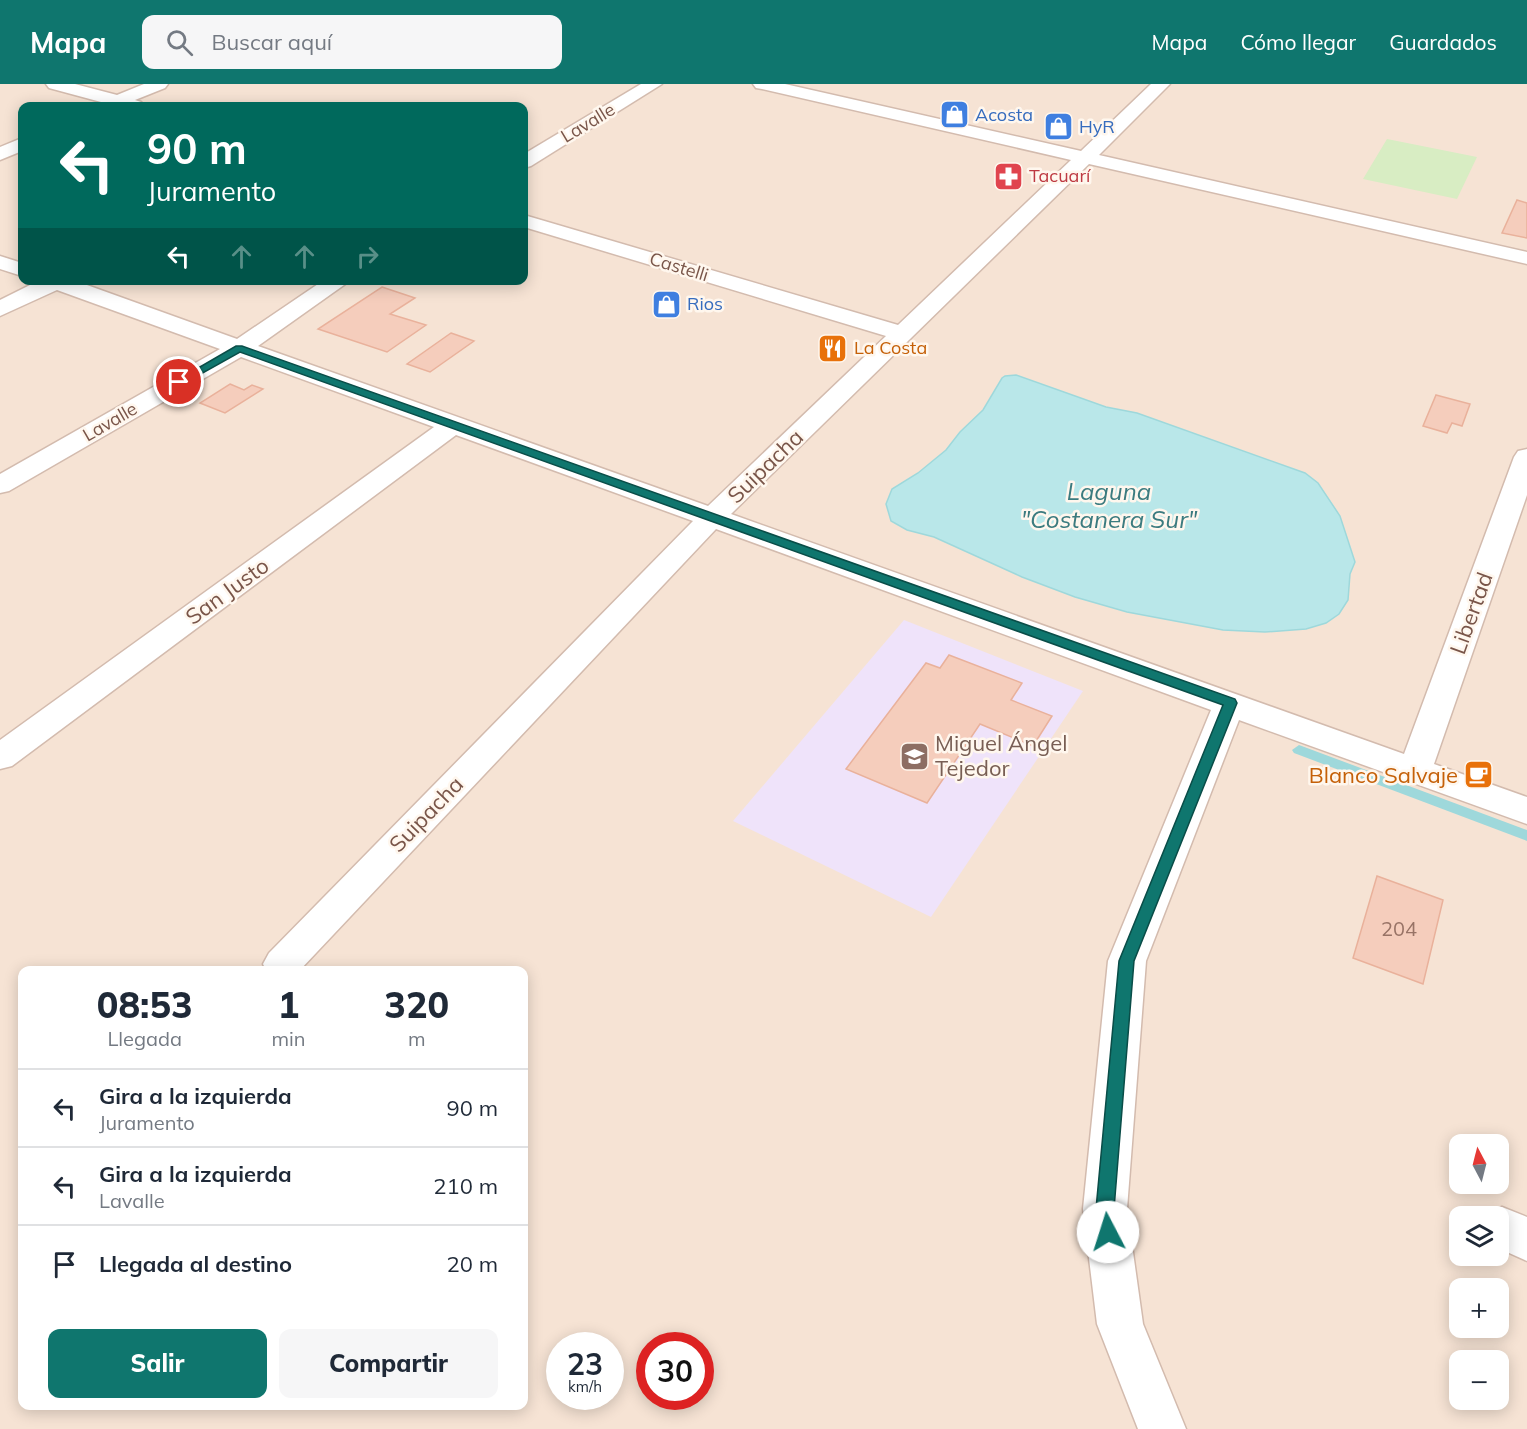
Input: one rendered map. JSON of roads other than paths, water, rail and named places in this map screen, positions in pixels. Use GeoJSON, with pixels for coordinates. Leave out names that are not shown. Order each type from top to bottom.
{"type":"FeatureCollection","features":[{"type":"Feature","properties":{"kind":"street"},"geometry":{"type":"LineString","coordinates":[[55,84],[106,102]]}},
{"type":"Feature","properties":{"kind":"street"},"geometry":{"type":"LineString","coordinates":[[117,102],[159,84]]}},
{"type":"Feature","properties":{"kind":"street","name":"Lavalle"},"geometry":{"type":"LineString","coordinates":[[528,160],[653,84]]}},
{"type":"Feature","properties":{"kind":"street"},"geometry":{"type":"LineString","coordinates":[[762,84],[1527,258]]}},
{"type":"Feature","properties":{"kind":"street","name":"Suipacha"},"geometry":{"type":"LineString","coordinates":[[282,964],[712,517],[1161,84]]}},
{"type":"Feature","properties":{"kind":"street"},"geometry":{"type":"LineString","coordinates":[[0,154],[18,146]]}},
{"type":"Feature","properties":{"kind":"street","name":"Castelli"},"geometry":{"type":"LineString","coordinates":[[528,222],[903,334]]}},
{"type":"Feature","properties":{"kind":"street"},"geometry":{"type":"LineString","coordinates":[[0,262],[18,269]]}},
{"type":"Feature","properties":{"kind":"street"},"geometry":{"type":"LineString","coordinates":[[0,309],[45,285]]}},
{"type":"Feature","properties":{"kind":"street"},"geometry":{"type":"LineString","coordinates":[[64,285],[1527,811]]}},
{"type":"Feature","properties":{"kind":"street","name":"Lavalle"},"geometry":{"type":"LineString","coordinates":[[0,485],[239,348],[333,285]]}},
{"type":"Feature","properties":{"kind":"street","name":"San Justo"},"geometry":{"type":"LineString","coordinates":[[0,757],[453,425]]}},
{"type":"Feature","properties":{"kind":"street","name":"Libertad"},"geometry":{"type":"LineString","coordinates":[[1415,770],[1518,512],[1527,457]]}},
{"type":"Feature","properties":{"kind":"street"},"geometry":{"type":"LineString","coordinates":[[1162,1429],[1120,1324],[1105,1209],[1127,961],[1230,703]]}},
{"type":"Feature","properties":{"kind":"water","name":"Laguna \"Costanera Sur\""},"geometry":{"type":"Polygon","coordinates":[[[1016,375],[1106,407],[1137,413],[1305,473],[1318,483],[1340,516],[1355,562],[1350,574],[1348,600],[1339,614],[1326,623],[1306,629],[1265,632],[1223,630],[1127,612],[1075,597],[1022,577],[934,537],[907,530],[891,521],[886,504],[892,489],[918,473],[946,450],[960,432],[983,410],[1002,378],[1016,375]]]}},
{"type":"Feature","properties":{"kind":"waterway"},"geometry":{"type":"LineString","coordinates":[[1299,750],[1527,836]]}},
{"type":"Feature","properties":{"kind":"place","name":"Acosta"},"geometry":{"type":"Point","coordinates":[954,115]}},
{"type":"Feature","properties":{"kind":"place","name":"HyR"},"geometry":{"type":"Point","coordinates":[1058,127]}},
{"type":"Feature","properties":{"kind":"place","name":"Tacuarí"},"geometry":{"type":"Point","coordinates":[1008,176]}},
{"type":"Feature","properties":{"kind":"place","name":"Rios"},"geometry":{"type":"Point","coordinates":[666,304]}},
{"type":"Feature","properties":{"kind":"place","name":"La Costa"},"geometry":{"type":"Point","coordinates":[833,348]}},
{"type":"Feature","properties":{"kind":"place","name":"Miguel Ángel Tejedor"},"geometry":{"type":"Point","coordinates":[914,756]}},
{"type":"Feature","properties":{"kind":"place","name":"Blanco Salvaje"},"geometry":{"type":"Point","coordinates":[1479,775]}}]}
